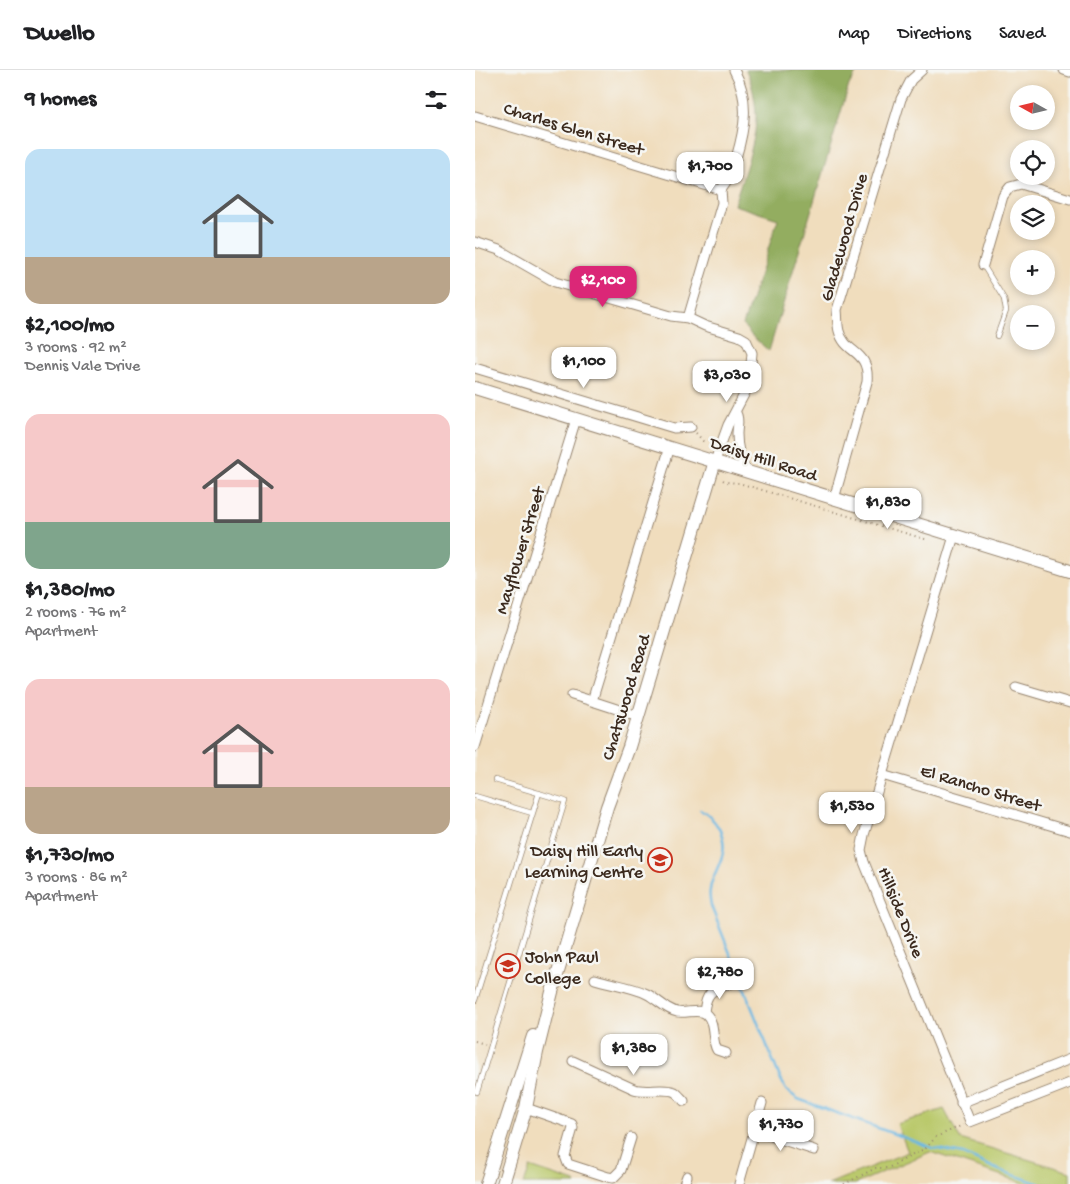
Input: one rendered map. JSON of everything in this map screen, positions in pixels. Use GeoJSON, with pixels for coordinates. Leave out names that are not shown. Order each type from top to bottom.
{"type":"FeatureCollection","features":[{"type":"Feature","properties":{"kind":"main road","name":"Daisy Hill Road"},"geometry":{"type":"LineString","coordinates":[[475,388],[1070,571]]}},
{"type":"Feature","properties":{"kind":"main road","name":"Chatswood Road"},"geometry":{"type":"LineString","coordinates":[[503,1184],[526,1108],[537,1052],[552,992],[607,807],[629,747],[715,461]]}},
{"type":"Feature","properties":{"kind":"main road","name":"Chatswood Road"},"geometry":{"type":"LineString","coordinates":[[486,1184],[533,1036],[552,992]]}},
{"type":"Feature","properties":{"kind":"street"},"geometry":{"type":"LineString","coordinates":[[475,242],[499,250],[555,282],[671,316],[688,318],[722,203],[721,190],[729,181],[743,134],[744,102],[738,77],[734,70]]}},
{"type":"Feature","properties":{"kind":"street","name":"Gladewood Drive"},"geometry":{"type":"LineString","coordinates":[[834,499],[867,382],[868,370],[863,359],[847,345],[839,332],[837,310],[901,100],[911,80],[922,70]]}},
{"type":"Feature","properties":{"kind":"street"},"geometry":{"type":"LineString","coordinates":[[1064,70],[1070,72]]}},
{"type":"Feature","properties":{"kind":"street","name":"Charles Glen Street"},"geometry":{"type":"LineString","coordinates":[[475,116],[721,190]]}},
{"type":"Feature","properties":{"kind":"street"},"geometry":{"type":"LineString","coordinates":[[983,265],[1003,196],[1010,187],[1021,184],[1070,199]]}},
{"type":"Feature","properties":{"kind":"street","name":"Chatswood Road"},"geometry":{"type":"LineString","coordinates":[[688,318],[705,326],[739,336],[745,340],[752,353],[751,375],[715,461]]}},
{"type":"Feature","properties":{"kind":"street"},"geometry":{"type":"LineString","coordinates":[[475,368],[674,428],[691,427]]}},
{"type":"Feature","properties":{"kind":"street","name":"Chatswood Road"},"geometry":{"type":"LineString","coordinates":[[736,413],[738,418],[737,434],[740,458],[746,470]]}},
{"type":"Feature","properties":{"kind":"street","name":"Mayflower Street"},"geometry":{"type":"LineString","coordinates":[[475,747],[576,419]]}},
{"type":"Feature","properties":{"kind":"street"},"geometry":{"type":"LineString","coordinates":[[592,701],[670,447]]}},
{"type":"Feature","properties":{"kind":"street","name":"Hillside Drive"},"geometry":{"type":"LineString","coordinates":[[953,536],[861,850],[864,862],[970,1122]]}},
{"type":"Feature","properties":{"kind":"street"},"geometry":{"type":"LineString","coordinates":[[1016,687],[1070,703]]}},
{"type":"Feature","properties":{"kind":"street"},"geometry":{"type":"LineString","coordinates":[[572,695],[638,716]]}},
{"type":"Feature","properties":{"kind":"street","name":"El Rancho Street"},"geometry":{"type":"LineString","coordinates":[[882,775],[1070,831]]}},
{"type":"Feature","properties":{"kind":"street"},"geometry":{"type":"LineString","coordinates":[[595,979],[646,994],[676,1011],[686,1013],[704,1012],[711,1023],[714,1045],[717,1050],[726,1053]]}},
{"type":"Feature","properties":{"kind":"street"},"geometry":{"type":"LineString","coordinates":[[704,1012],[705,1001],[714,989],[729,984]]}},
{"type":"Feature","properties":{"kind":"street"},"geometry":{"type":"LineString","coordinates":[[961,1103],[1070,1059]]}},
{"type":"Feature","properties":{"kind":"street"},"geometry":{"type":"LineString","coordinates":[[573,1061],[642,1092],[675,1092],[684,1101]]}},
{"type":"Feature","properties":{"kind":"street"},"geometry":{"type":"LineString","coordinates":[[970,1122],[1070,1083]]}},
{"type":"Feature","properties":{"kind":"street"},"geometry":{"type":"LineString","coordinates":[[739,1184],[763,1103]]}},
{"type":"Feature","properties":{"kind":"street"},"geometry":{"type":"LineString","coordinates":[[526,1108],[572,1124],[573,1128],[565,1156],[568,1164],[610,1180],[621,1170],[631,1138]]}},
{"type":"Feature","properties":{"kind":"street"},"geometry":{"type":"LineString","coordinates":[[755,1131],[815,1150]]}},
{"type":"Feature","properties":{"kind":"lane"},"geometry":{"type":"LineString","coordinates":[[983,265],[1004,299],[1006,311],[997,336]]}},
{"type":"Feature","properties":{"kind":"lane"},"geometry":{"type":"LineString","coordinates":[[475,1091],[477,1092],[565,801],[495,780]]}},
{"type":"Feature","properties":{"kind":"lane"},"geometry":{"type":"LineString","coordinates":[[475,1000],[539,793]]}},
{"type":"Feature","properties":{"kind":"lane"},"geometry":{"type":"LineString","coordinates":[[475,796],[533,813]]}},
{"type":"Feature","properties":{"kind":"path"},"geometry":{"type":"LineString","coordinates":[[691,427],[707,442]]}},
{"type":"Feature","properties":{"kind":"path"},"geometry":{"type":"LineString","coordinates":[[723,480],[726,482],[739,482],[928,540]]}},
{"type":"Feature","properties":{"kind":"path"},"geometry":{"type":"LineString","coordinates":[[475,1041],[491,1045]]}},
{"type":"Feature","properties":{"kind":"path"},"geometry":{"type":"LineString","coordinates":[[844,1184],[876,1168],[888,1168],[926,1148],[936,1137],[970,1122]]}},
{"type":"Feature","properties":{"kind":"green space"},"geometry":{"type":"Polygon","coordinates":[[[746,70],[858,70],[849,85],[769,351],[743,325],[778,219],[734,205],[751,150],[756,124],[755,100],[746,70]]]}},
{"type":"Feature","properties":{"kind":"green space"},"geometry":{"type":"Polygon","coordinates":[[[944,1109],[960,1139],[1070,1172],[1070,1184],[1027,1184],[930,1152],[855,1184],[828,1184],[908,1152],[897,1124],[944,1109]]]}},
{"type":"Feature","properties":{"kind":"green space"},"geometry":{"type":"Polygon","coordinates":[[[530,1167],[575,1182],[576,1184],[524,1184],[530,1167]]]}},
{"type":"Feature","properties":{"kind":"waterway"},"geometry":{"type":"LineString","coordinates":[[700,810],[715,822],[723,839],[722,857],[711,885],[711,906],[780,1078],[787,1091],[798,1099],[933,1148],[963,1154],[999,1170],[1040,1184]]}},
{"type":"Feature","properties":{"kind":"place","name":"Daisy Hill Early Learning Centre"},"geometry":{"type":"Point","coordinates":[660,860]}},
{"type":"Feature","properties":{"kind":"place","name":"John Paul College"},"geometry":{"type":"Point","coordinates":[508,966]}}]}
